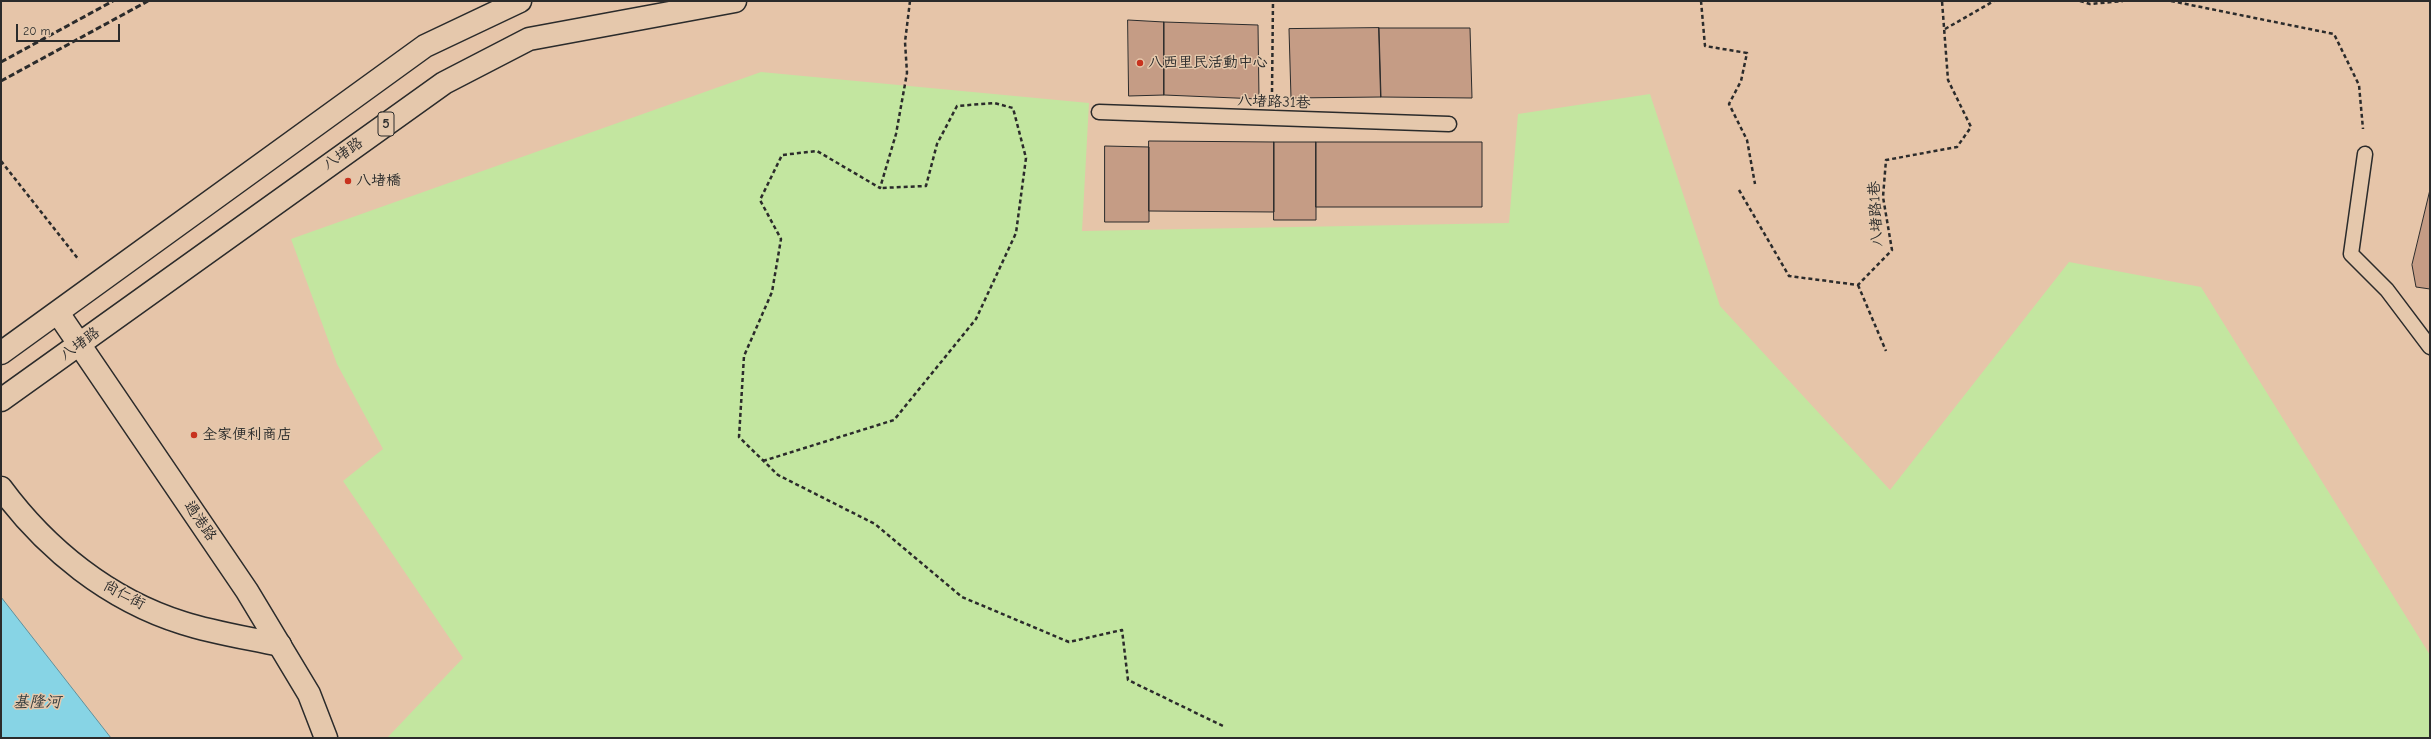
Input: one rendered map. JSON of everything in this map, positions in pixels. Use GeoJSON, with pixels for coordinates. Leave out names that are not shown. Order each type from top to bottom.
{"type":"FeatureCollection","features":[{"type":"Feature","properties":{"kind":"main road"},"geometry":{"type":"LineString","coordinates":[[6,350],[58,314],[425,46],[520,1]]}},
{"type":"Feature","properties":{"kind":"main road","name":"八堵路"},"geometry":{"type":"LineString","coordinates":[[1,400],[444,83],[529,39],[735,1]]}},
{"type":"Feature","properties":{"kind":"main road","name":"過港路"},"geometry":{"type":"LineString","coordinates":[[58,314],[247,591],[309,694],[326,738]]}},
{"type":"Feature","properties":{"kind":"main road","name":"尚仁街"},"geometry":{"type":"LineString","coordinates":[[1,488],[49,545],[112,592],[182,623],[280,645]]}},
{"type":"Feature","properties":{"kind":"lane","name":"八堵路31巷"},"geometry":{"type":"LineString","coordinates":[[1099,112],[1449,124]]}},
{"type":"Feature","properties":{"kind":"lane"},"geometry":{"type":"LineString","coordinates":[[2365,154],[2351,254],[2387,290],[2430,347]]}},
{"type":"Feature","properties":{"kind":"path"},"geometry":{"type":"LineString","coordinates":[[880,188],[896,134],[907,73],[905,42],[910,1]]}},
{"type":"Feature","properties":{"kind":"path"},"geometry":{"type":"LineString","coordinates":[[1271,119],[1273,1]]}},
{"type":"Feature","properties":{"kind":"path"},"geometry":{"type":"LineString","coordinates":[[1701,1],[1705,46],[1747,53],[1741,81],[1729,104],[1747,140],[1755,184]]}},
{"type":"Feature","properties":{"kind":"path","name":"八堵路1巷"},"geometry":{"type":"LineString","coordinates":[[1858,285],[1892,250],[1883,196],[1886,160],[1957,147],[1971,128],[1948,80],[1942,1]]}},
{"type":"Feature","properties":{"kind":"path"},"geometry":{"type":"LineString","coordinates":[[1944,29],[1994,1]]}},
{"type":"Feature","properties":{"kind":"path"},"geometry":{"type":"LineString","coordinates":[[2080,1],[2090,4],[2123,1]]}},
{"type":"Feature","properties":{"kind":"path"},"geometry":{"type":"LineString","coordinates":[[2171,1],[2334,34],[2359,85],[2365,154]]}},
{"type":"Feature","properties":{"kind":"path"},"geometry":{"type":"LineString","coordinates":[[763,461],[894,420],[976,319],[1016,233],[1026,158],[1013,108],[994,103],[957,106],[937,144],[926,186],[880,188],[817,151],[782,155],[760,200],[781,239],[772,292],[744,356],[739,437],[763,461],[778,475],[875,524],[962,597],[1069,642],[1122,630],[1128,680],[1225,727]]}},
{"type":"Feature","properties":{"kind":"path"},"geometry":{"type":"LineString","coordinates":[[1,162],[98,284]]}},
{"type":"Feature","properties":{"kind":"path"},"geometry":{"type":"LineString","coordinates":[[1739,190],[1789,276],[1858,285],[1886,351]]}},
{"type":"Feature","properties":{"kind":"green space"},"geometry":{"type":"Polygon","coordinates":[[[761,72],[1089,103],[1082,231],[1509,223],[1518,114],[1650,94],[1720,306],[1890,490],[2069,262],[2201,287],[2430,655],[2430,738],[387,738],[463,658],[343,481],[383,449],[337,364],[291,239],[761,72]]]}},
{"type":"Feature","properties":{"kind":"water","name":"基隆河"},"geometry":{"type":"Polygon","coordinates":[[[1,597],[111,738],[1,738],[1,597]]]}},
{"type":"Feature","properties":{"kind":"building"},"geometry":{"type":"Polygon","coordinates":[[[1128,20],[1164,22],[1164,95],[1129,96],[1128,20]]]}},
{"type":"Feature","properties":{"kind":"building"},"geometry":{"type":"Polygon","coordinates":[[[1164,22],[1258,25],[1259,99],[1164,95],[1164,22]]]}},
{"type":"Feature","properties":{"kind":"building"},"geometry":{"type":"Polygon","coordinates":[[[1379,28],[1381,97],[1291,98],[1289,29],[1379,28]]]}},
{"type":"Feature","properties":{"kind":"building"},"geometry":{"type":"Polygon","coordinates":[[[1379,28],[1470,28],[1472,98],[1381,97],[1379,28]]]}},
{"type":"Feature","properties":{"kind":"building"},"geometry":{"type":"Polygon","coordinates":[[[1149,141],[1274,142],[1274,212],[1149,211],[1149,141]]]}},
{"type":"Feature","properties":{"kind":"building"},"geometry":{"type":"Polygon","coordinates":[[[1274,142],[1316,142],[1316,220],[1274,220],[1274,142]]]}},
{"type":"Feature","properties":{"kind":"building"},"geometry":{"type":"Polygon","coordinates":[[[1316,142],[1482,142],[1482,207],[1316,207],[1316,142]]]}},
{"type":"Feature","properties":{"kind":"building"},"geometry":{"type":"Polygon","coordinates":[[[1105,146],[1149,147],[1149,222],[1105,222],[1105,146]]]}},
{"type":"Feature","properties":{"kind":"building"},"geometry":{"type":"Polygon","coordinates":[[[2430,190],[2430,289],[2416,287],[2412,265],[2430,190]]]}},
{"type":"Feature","properties":{"kind":"railway"},"geometry":{"type":"LineString","coordinates":[[1,62],[113,1]]}},
{"type":"Feature","properties":{"kind":"railway"},"geometry":{"type":"LineString","coordinates":[[1,81],[148,1]]}},
{"type":"Feature","properties":{"kind":"place","name":"八西里民活動中心"},"geometry":{"type":"Point","coordinates":[1140,63]}},
{"type":"Feature","properties":{"kind":"place","name":"八堵橋"},"geometry":{"type":"Point","coordinates":[348,181]}},
{"type":"Feature","properties":{"kind":"place","name":"全家便利商店"},"geometry":{"type":"Point","coordinates":[194,435]}}]}
